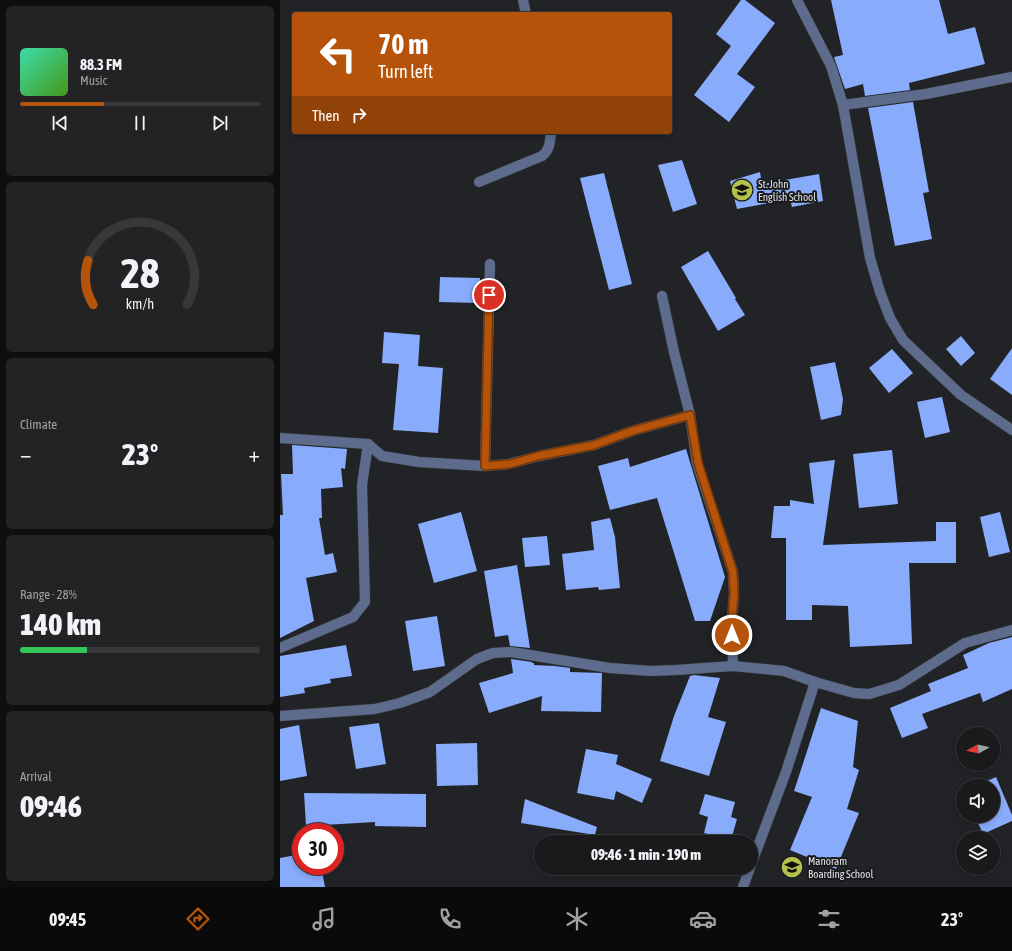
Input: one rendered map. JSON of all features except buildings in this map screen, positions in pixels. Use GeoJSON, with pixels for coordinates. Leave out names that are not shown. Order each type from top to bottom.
{"type":"FeatureCollection","features":[{"type":"Feature","properties":{"kind":"street"},"geometry":{"type":"LineString","coordinates":[[523,0],[526,12]]}},
{"type":"Feature","properties":{"kind":"street"},"geometry":{"type":"LineString","coordinates":[[796,0],[831,66],[843,105],[870,258],[880,292],[890,318],[903,340],[961,395],[1012,430]]}},
{"type":"Feature","properties":{"kind":"street"},"geometry":{"type":"LineString","coordinates":[[843,105],[926,94],[1012,77]]}},
{"type":"Feature","properties":{"kind":"street"},"geometry":{"type":"LineString","coordinates":[[479,182],[542,156],[549,148],[551,134]]}},
{"type":"Feature","properties":{"kind":"street"},"geometry":{"type":"LineString","coordinates":[[485,466],[490,264]]}},
{"type":"Feature","properties":{"kind":"street"},"geometry":{"type":"LineString","coordinates":[[662,296],[690,415],[698,463],[733,572],[733,666]]}},
{"type":"Feature","properties":{"kind":"street"},"geometry":{"type":"LineString","coordinates":[[280,438],[368,444],[382,456],[419,462],[485,466],[510,464],[538,456],[594,445],[632,431],[690,415]]}},
{"type":"Feature","properties":{"kind":"street"},"geometry":{"type":"LineString","coordinates":[[280,648],[353,617],[365,602],[362,485],[368,444]]}},
{"type":"Feature","properties":{"kind":"street"},"geometry":{"type":"LineString","coordinates":[[280,716],[375,709],[400,703],[430,692],[477,660],[493,653],[511,652],[610,668],[651,671],[733,666],[784,671],[816,682],[854,692],[869,694],[900,685],[965,643],[1012,630]]}},
{"type":"Feature","properties":{"kind":"street"},"geometry":{"type":"LineString","coordinates":[[758,846],[786,772],[816,682]]}},
{"type":"Feature","properties":{"kind":"street"},"geometry":{"type":"LineString","coordinates":[[743,887],[747,875]]}},
{"type":"Feature","properties":{"kind":"place","name":"St. John English School"},"geometry":{"type":"Point","coordinates":[742,190]}},
{"type":"Feature","properties":{"kind":"place","name":"Manoram Boarding School"},"geometry":{"type":"Point","coordinates":[792,867]}},
{"type":"Feature","properties":{"kind":"route"},"geometry":{"type":"LineString","coordinates":[[489,295],[485,466],[510,464],[538,456],[594,445],[632,431],[690,415],[698,463],[733,572],[734,594],[732,635]]}}]}
